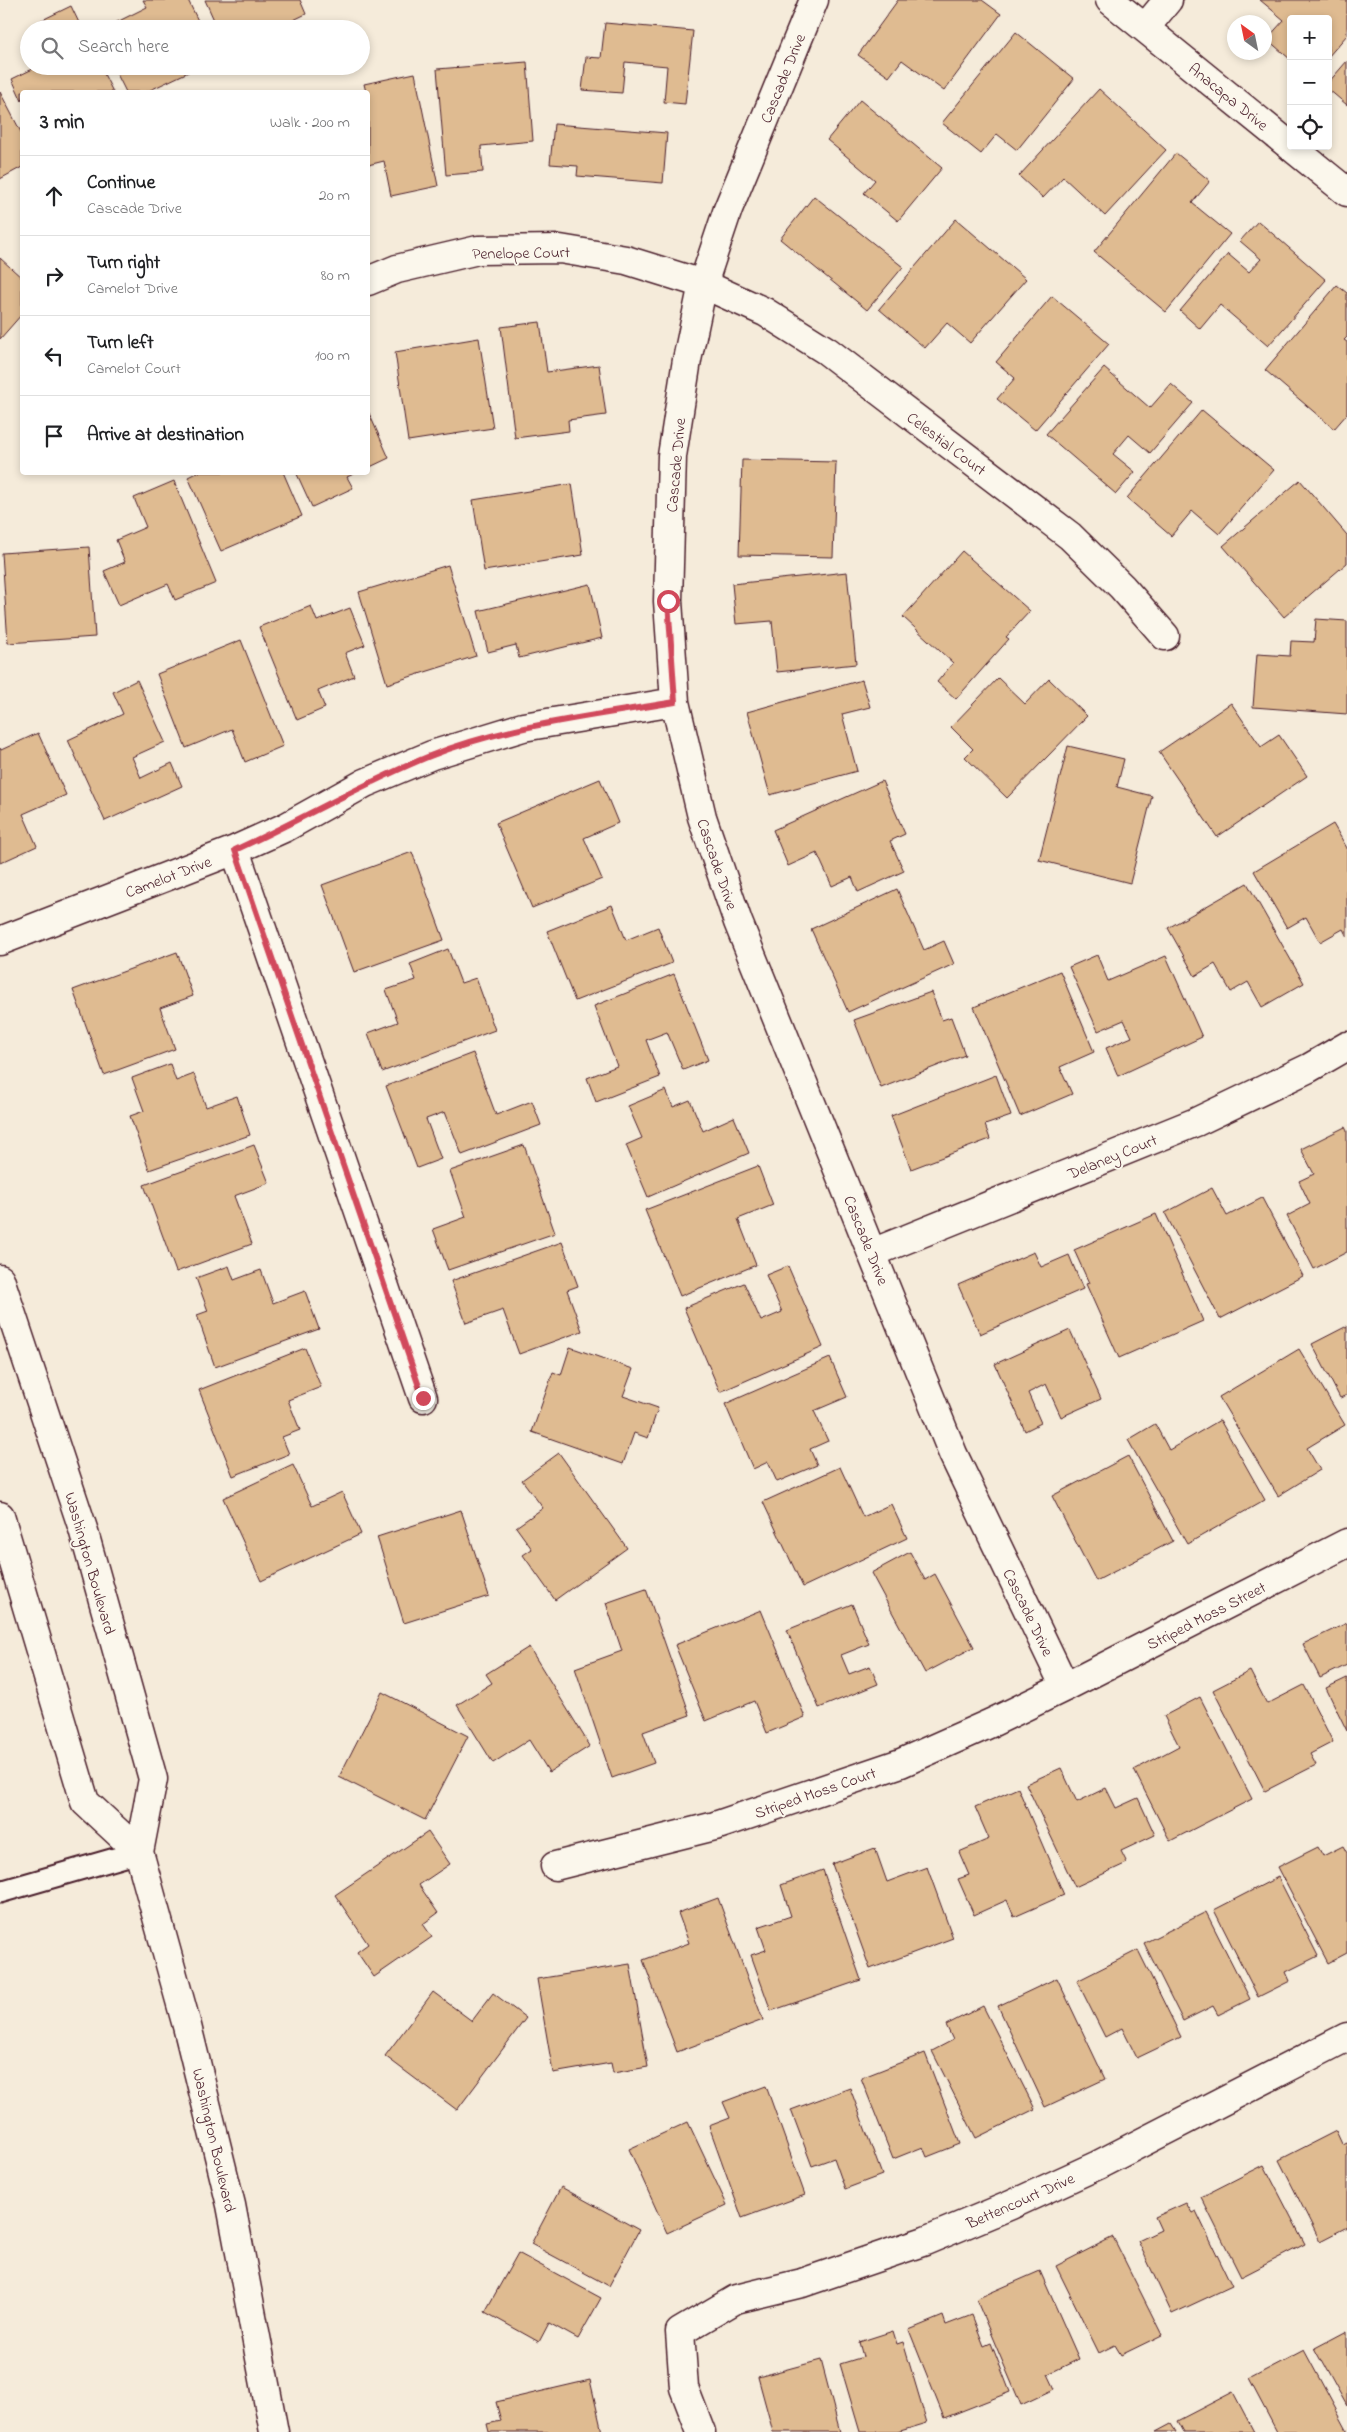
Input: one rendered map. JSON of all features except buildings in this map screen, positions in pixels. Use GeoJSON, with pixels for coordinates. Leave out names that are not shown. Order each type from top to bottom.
{"type":"FeatureCollection","features":[{"type":"Feature","properties":{"kind":"street","name":"Cascade Drive"},"geometry":{"type":"LineString","coordinates":[[814,0],[728,210],[704,284],[687,360],[672,456],[668,601],[675,702],[702,817],[738,922],[953,1454],[1065,1687]]}},
{"type":"Feature","properties":{"kind":"street","name":"Anacapa Drive"},"geometry":{"type":"LineString","coordinates":[[1110,0],[1347,192]]}},
{"type":"Feature","properties":{"kind":"street"},"geometry":{"type":"LineString","coordinates":[[1145,28],[1168,0]]}},
{"type":"Feature","properties":{"kind":"street","name":"Penelope Court"},"geometry":{"type":"LineString","coordinates":[[370,280],[397,269],[478,250],[560,249],[626,260],[704,284]]}},
{"type":"Feature","properties":{"kind":"street","name":"Celestial Court"},"geometry":{"type":"LineString","coordinates":[[704,284],[765,312],[827,351],[1070,536],[1122,587],[1165,636]]}},
{"type":"Feature","properties":{"kind":"street","name":"Camelot Drive"},"geometry":{"type":"LineString","coordinates":[[0,941],[235,850],[286,827],[365,783],[432,755],[523,727],[675,702]]}},
{"type":"Feature","properties":{"kind":"street"},"geometry":{"type":"LineString","coordinates":[[235,850],[423,1398]]}},
{"type":"Feature","properties":{"kind":"street","name":"Delaney Court"},"geometry":{"type":"LineString","coordinates":[[872,1253],[1196,1122],[1309,1068],[1347,1046]]}},
{"type":"Feature","properties":{"kind":"street","name":"Washington Boulevard"},"geometry":{"type":"LineString","coordinates":[[0,1279],[82,1529],[153,1779],[139,1852],[188,2026],[231,2205],[274,2432]]}},
{"type":"Feature","properties":{"kind":"street"},"geometry":{"type":"LineString","coordinates":[[0,1516],[85,1802],[139,1852]]}},
{"type":"Feature","properties":{"kind":"street","name":"Striped Moss Street"},"geometry":{"type":"LineString","coordinates":[[1065,1687],[1347,1543]]}},
{"type":"Feature","properties":{"kind":"street","name":"Striped Moss Court"},"geometry":{"type":"LineString","coordinates":[[555,1866],[715,1826],[901,1763],[991,1724],[1065,1687]]}},
{"type":"Feature","properties":{"kind":"street","name":"Bettencourt Drive"},"geometry":{"type":"LineString","coordinates":[[701,2432],[684,2388],[680,2332],[736,2299],[802,2283],[924,2241],[1011,2205],[1098,2165],[1347,2037]]}},
{"type":"Feature","properties":{"kind":"lane"},"geometry":{"type":"LineString","coordinates":[[0,1892],[139,1852]]}},
{"type":"Feature","properties":{"kind":"route"},"geometry":{"type":"LineString","coordinates":[[423,1398],[235,850],[286,827],[365,783],[432,755],[523,727],[675,702],[668,601]]}}]}
